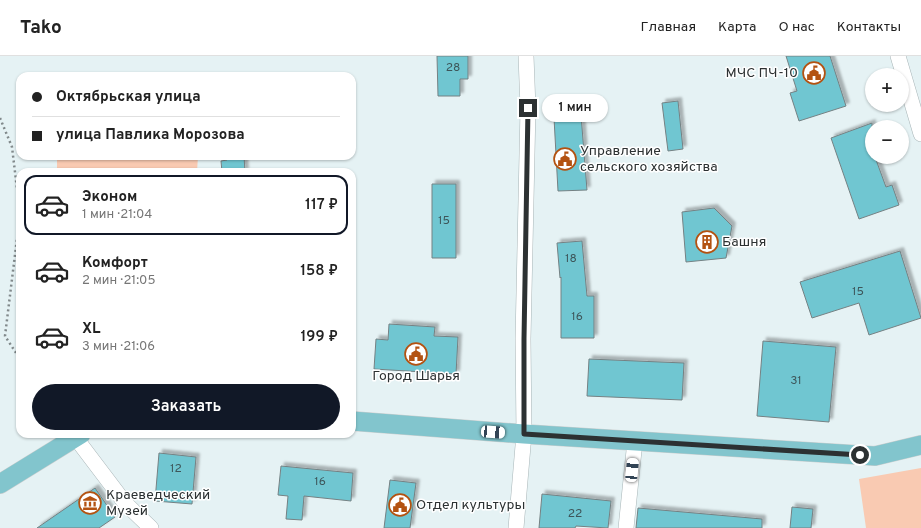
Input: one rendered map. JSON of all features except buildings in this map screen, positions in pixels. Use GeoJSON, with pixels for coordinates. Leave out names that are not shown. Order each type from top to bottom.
{"type":"FeatureCollection","features":[{"type":"Feature","properties":{"kind":"main road"},"geometry":{"type":"LineString","coordinates":[[356,421],[524,434],[875,456],[921,446]]}},
{"type":"Feature","properties":{"kind":"main road"},"geometry":{"type":"LineString","coordinates":[[0,484],[75,438]]}},
{"type":"Feature","properties":{"kind":"street"},"geometry":{"type":"LineString","coordinates":[[516,528],[524,434],[528,108],[526,56]]}},
{"type":"Feature","properties":{"kind":"street"},"geometry":{"type":"LineString","coordinates":[[898,56],[921,134]]}},
{"type":"Feature","properties":{"kind":"street"},"geometry":{"type":"LineString","coordinates":[[79,438],[125,503],[150,528]]}},
{"type":"Feature","properties":{"kind":"street"},"geometry":{"type":"LineString","coordinates":[[626,528],[635,441]]}},
{"type":"Feature","properties":{"kind":"path"},"geometry":{"type":"LineString","coordinates":[[0,118],[12,147],[16,180]]}},
{"type":"Feature","properties":{"kind":"path"},"geometry":{"type":"LineString","coordinates":[[16,247],[5,336],[16,353]]}},
{"type":"Feature","properties":{"kind":"shaded area"},"geometry":{"type":"Polygon","coordinates":[[[57,160],[198,160],[197,168],[57,168],[57,160]]]}},
{"type":"Feature","properties":{"kind":"shaded area"},"geometry":{"type":"Polygon","coordinates":[[[921,468],[921,528],[866,528],[859,479],[921,468]]]}},
{"type":"Feature","properties":{"kind":"place","name":"МЧС ПЧ-10"},"geometry":{"type":"Point","coordinates":[814,73]}},
{"type":"Feature","properties":{"kind":"place","name":"Управление сельского хозяйства"},"geometry":{"type":"Point","coordinates":[565,159]}},
{"type":"Feature","properties":{"kind":"place","name":"Башня"},"geometry":{"type":"Point","coordinates":[707,242]}},
{"type":"Feature","properties":{"kind":"place","name":"Город Шарья"},"geometry":{"type":"Point","coordinates":[416,354]}},
{"type":"Feature","properties":{"kind":"place","name":"Краеведческий Музей"},"geometry":{"type":"Point","coordinates":[90,503]}},
{"type":"Feature","properties":{"kind":"place","name":"Отдел культуры"},"geometry":{"type":"Point","coordinates":[400,505]}},
{"type":"Feature","properties":{"kind":"route"},"geometry":{"type":"LineString","coordinates":[[528,108],[524,434],[860,455]]}}]}
